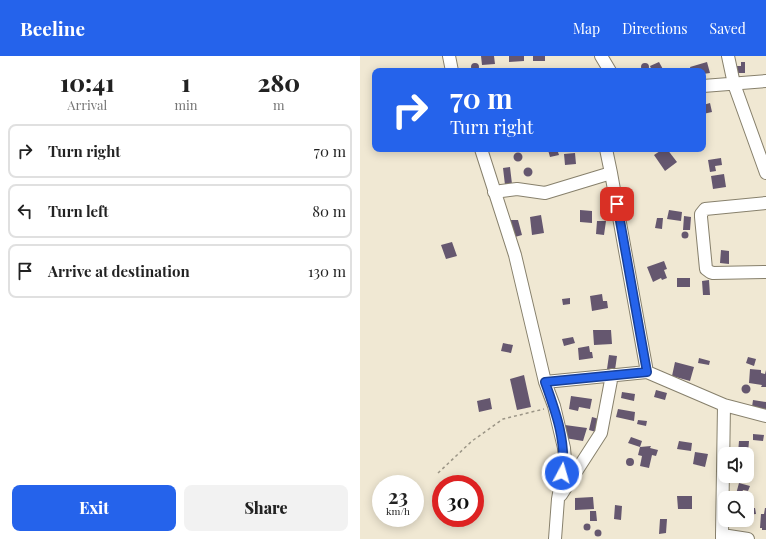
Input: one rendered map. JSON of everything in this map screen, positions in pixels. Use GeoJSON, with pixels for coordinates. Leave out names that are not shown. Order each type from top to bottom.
{"type":"FeatureCollection","features":[{"type":"Feature","properties":{"kind":"street"},"geometry":{"type":"LineString","coordinates":[[448,56],[451,68]]}},
{"type":"Feature","properties":{"kind":"street"},"geometry":{"type":"LineString","coordinates":[[600,56],[608,68]]}},
{"type":"Feature","properties":{"kind":"street"},"geometry":{"type":"LineString","coordinates":[[728,56],[734,84],[766,172]]}},
{"type":"Feature","properties":{"kind":"street"},"geometry":{"type":"LineString","coordinates":[[706,86],[766,81]]}},
{"type":"Feature","properties":{"kind":"street"},"geometry":{"type":"LineString","coordinates":[[484,152],[494,192],[515,255],[545,382],[554,406],[564,453],[555,539]]}},
{"type":"Feature","properties":{"kind":"street"},"geometry":{"type":"LineString","coordinates":[[607,152],[647,372]]}},
{"type":"Feature","properties":{"kind":"street"},"geometry":{"type":"LineString","coordinates":[[494,192],[517,190],[545,193],[611,174]]}},
{"type":"Feature","properties":{"kind":"street"},"geometry":{"type":"LineString","coordinates":[[766,203],[705,209],[701,214],[701,217],[706,269],[708,271],[716,273],[766,272]]}},
{"type":"Feature","properties":{"kind":"street"},"geometry":{"type":"LineString","coordinates":[[545,382],[647,372],[724,405],[766,416]]}},
{"type":"Feature","properties":{"kind":"street"},"geometry":{"type":"LineString","coordinates":[[558,499],[601,433],[612,375]]}},
{"type":"Feature","properties":{"kind":"street"},"geometry":{"type":"LineString","coordinates":[[724,405],[722,537],[748,539]]}},
{"type":"Feature","properties":{"kind":"path"},"geometry":{"type":"LineString","coordinates":[[438,473],[472,441],[503,419],[554,406]]}},
{"type":"Feature","properties":{"kind":"building"},"geometry":{"type":"Polygon","coordinates":[[[481,56],[494,56],[495,64],[482,65],[481,56]]]}},
{"type":"Feature","properties":{"kind":"building"},"geometry":{"type":"Polygon","coordinates":[[[509,56],[524,56],[524,61],[509,62],[509,56]]]}},
{"type":"Feature","properties":{"kind":"building"},"geometry":{"type":"Polygon","coordinates":[[[533,56],[545,56],[545,61],[533,61],[533,56]]]}},
{"type":"Feature","properties":{"kind":"building"},"geometry":{"type":"Polygon","coordinates":[[[659,62],[662,68],[651,68],[650,66],[659,62]]]}},
{"type":"Feature","properties":{"kind":"building"},"geometry":{"type":"Polygon","coordinates":[[[707,62],[710,73],[706,74],[706,68],[690,67],[707,62]]]}},
{"type":"Feature","properties":{"kind":"building"},"geometry":{"type":"Polygon","coordinates":[[[741,62],[745,62],[745,73],[735,73],[735,66],[741,66],[741,62]]]}},
{"type":"Feature","properties":{"kind":"building"},"geometry":{"type":"Polygon","coordinates":[[[472,64],[478,64],[479,68],[471,68],[472,64]]]}},
{"type":"Feature","properties":{"kind":"building"},"geometry":{"type":"Polygon","coordinates":[[[642,64],[648,64],[649,68],[641,68],[642,64]]]}},
{"type":"Feature","properties":{"kind":"building"},"geometry":{"type":"Polygon","coordinates":[[[710,103],[712,112],[706,113],[706,104],[710,103]]]}},
{"type":"Feature","properties":{"kind":"building"},"geometry":{"type":"Polygon","coordinates":[[[518,152],[523,157],[518,162],[513,157],[518,152]]]}},
{"type":"Feature","properties":{"kind":"building"},"geometry":{"type":"Polygon","coordinates":[[[549,152],[558,152],[559,155],[550,157],[549,152]]]}},
{"type":"Feature","properties":{"kind":"building"},"geometry":{"type":"Polygon","coordinates":[[[658,152],[669,152],[677,162],[665,171],[654,155],[658,152]]]}},
{"type":"Feature","properties":{"kind":"building"},"geometry":{"type":"Polygon","coordinates":[[[575,153],[576,164],[565,165],[564,154],[575,153]]]}},
{"type":"Feature","properties":{"kind":"building"},"geometry":{"type":"Polygon","coordinates":[[[721,158],[722,165],[715,166],[716,171],[710,172],[708,160],[721,158]]]}},
{"type":"Feature","properties":{"kind":"building"},"geometry":{"type":"Polygon","coordinates":[[[510,167],[512,184],[505,185],[503,168],[510,167]]]}},
{"type":"Feature","properties":{"kind":"building"},"geometry":{"type":"Polygon","coordinates":[[[526,168],[530,168],[532,172],[530,176],[526,176],[524,174],[524,170],[526,168]]]}},
{"type":"Feature","properties":{"kind":"building"},"geometry":{"type":"Polygon","coordinates":[[[724,174],[726,187],[713,189],[711,176],[724,174]]]}},
{"type":"Feature","properties":{"kind":"building"},"geometry":{"type":"Polygon","coordinates":[[[580,210],[592,211],[592,223],[580,222],[580,210]]]}},
{"type":"Feature","properties":{"kind":"building"},"geometry":{"type":"Polygon","coordinates":[[[669,210],[682,212],[681,221],[667,219],[669,210]]]}},
{"type":"Feature","properties":{"kind":"building"},"geometry":{"type":"Polygon","coordinates":[[[541,215],[544,233],[532,235],[530,217],[541,215]]]}},
{"type":"Feature","properties":{"kind":"building"},"geometry":{"type":"Polygon","coordinates":[[[684,216],[691,217],[690,230],[683,230],[684,216]]]}},
{"type":"Feature","properties":{"kind":"building"},"geometry":{"type":"Polygon","coordinates":[[[657,218],[663,218],[662,229],[655,228],[657,218]]]}},
{"type":"Feature","properties":{"kind":"building"},"geometry":{"type":"Polygon","coordinates":[[[510,220],[518,220],[522,235],[515,237],[510,220]]]}},
{"type":"Feature","properties":{"kind":"building"},"geometry":{"type":"Polygon","coordinates":[[[597,221],[606,221],[604,235],[596,234],[597,221]]]}},
{"type":"Feature","properties":{"kind":"building"},"geometry":{"type":"Polygon","coordinates":[[[685,231],[688,232],[688,238],[685,239],[682,238],[681,235],[682,232],[685,231]]]}},
{"type":"Feature","properties":{"kind":"building"},"geometry":{"type":"Polygon","coordinates":[[[452,242],[457,256],[446,259],[441,245],[452,242]]]}},
{"type":"Feature","properties":{"kind":"building"},"geometry":{"type":"Polygon","coordinates":[[[721,250],[729,251],[729,264],[720,263],[721,250]]]}},
{"type":"Feature","properties":{"kind":"building"},"geometry":{"type":"Polygon","coordinates":[[[664,261],[667,269],[664,270],[667,278],[662,280],[661,278],[653,282],[647,267],[664,261]]]}},
{"type":"Feature","properties":{"kind":"building"},"geometry":{"type":"Polygon","coordinates":[[[677,278],[690,278],[690,287],[677,287],[677,278]]]}},
{"type":"Feature","properties":{"kind":"building"},"geometry":{"type":"Polygon","coordinates":[[[709,280],[710,295],[703,295],[702,281],[709,280]]]}},
{"type":"Feature","properties":{"kind":"building"},"geometry":{"type":"Polygon","coordinates":[[[602,294],[603,301],[607,301],[608,308],[592,311],[590,296],[602,294]]]}},
{"type":"Feature","properties":{"kind":"building"},"geometry":{"type":"Polygon","coordinates":[[[570,298],[570,304],[563,305],[562,299],[570,298]]]}},
{"type":"Feature","properties":{"kind":"building"},"geometry":{"type":"Polygon","coordinates":[[[593,330],[611,330],[612,344],[594,345],[593,330]]]}},
{"type":"Feature","properties":{"kind":"building"},"geometry":{"type":"Polygon","coordinates":[[[573,337],[575,343],[564,346],[562,339],[573,337]]]}},
{"type":"Feature","properties":{"kind":"building"},"geometry":{"type":"Polygon","coordinates":[[[503,343],[513,345],[511,353],[501,351],[503,343]]]}},
{"type":"Feature","properties":{"kind":"building"},"geometry":{"type":"Polygon","coordinates":[[[589,346],[593,358],[579,360],[578,348],[589,346]]]}},
{"type":"Feature","properties":{"kind":"building"},"geometry":{"type":"Polygon","coordinates":[[[609,355],[617,356],[615,370],[607,369],[609,355]]]}},
{"type":"Feature","properties":{"kind":"building"},"geometry":{"type":"Polygon","coordinates":[[[748,357],[756,359],[754,366],[746,363],[748,357]]]}},
{"type":"Feature","properties":{"kind":"building"},"geometry":{"type":"Polygon","coordinates":[[[699,358],[710,361],[709,365],[698,363],[699,358]]]}},
{"type":"Feature","properties":{"kind":"building"},"geometry":{"type":"Polygon","coordinates":[[[675,362],[694,367],[690,381],[672,376],[675,362]]]}},
{"type":"Feature","properties":{"kind":"building"},"geometry":{"type":"Polygon","coordinates":[[[750,369],[761,370],[761,373],[765,374],[766,370],[766,387],[749,383],[750,369]]]}},
{"type":"Feature","properties":{"kind":"building"},"geometry":{"type":"Polygon","coordinates":[[[524,375],[531,407],[517,410],[510,379],[524,375]]]}},
{"type":"Feature","properties":{"kind":"building"},"geometry":{"type":"Polygon","coordinates":[[[744,385],[748,385],[750,389],[748,393],[744,393],[742,391],[742,387],[744,385]]]}},
{"type":"Feature","properties":{"kind":"building"},"geometry":{"type":"Polygon","coordinates":[[[656,390],[667,393],[665,400],[654,397],[656,390]]]}},
{"type":"Feature","properties":{"kind":"building"},"geometry":{"type":"Polygon","coordinates":[[[622,392],[635,394],[634,401],[621,398],[622,392]]]}},
{"type":"Feature","properties":{"kind":"building"},"geometry":{"type":"Polygon","coordinates":[[[571,396],[592,399],[590,409],[579,407],[578,411],[569,409],[571,396]]]}},
{"type":"Feature","properties":{"kind":"building"},"geometry":{"type":"Polygon","coordinates":[[[490,398],[492,409],[479,412],[477,401],[490,398]]]}},
{"type":"Feature","properties":{"kind":"building"},"geometry":{"type":"Polygon","coordinates":[[[753,400],[766,402],[766,409],[752,407],[753,400]]]}},
{"type":"Feature","properties":{"kind":"building"},"geometry":{"type":"Polygon","coordinates":[[[618,409],[635,412],[634,421],[616,417],[618,409]]]}},
{"type":"Feature","properties":{"kind":"building"},"geometry":{"type":"Polygon","coordinates":[[[592,417],[599,419],[596,432],[589,430],[592,417]]]}},
{"type":"Feature","properties":{"kind":"building"},"geometry":{"type":"Polygon","coordinates":[[[638,420],[647,421],[646,426],[637,424],[638,420]]]}},
{"type":"Feature","properties":{"kind":"building"},"geometry":{"type":"Polygon","coordinates":[[[565,425],[587,428],[583,441],[565,438],[565,425]]]}},
{"type":"Feature","properties":{"kind":"building"},"geometry":{"type":"Polygon","coordinates":[[[753,434],[764,435],[763,441],[753,440],[753,434]]]}},
{"type":"Feature","properties":{"kind":"building"},"geometry":{"type":"Polygon","coordinates":[[[631,437],[642,441],[640,447],[628,443],[631,437]]]}},
{"type":"Feature","properties":{"kind":"building"},"geometry":{"type":"Polygon","coordinates":[[[679,441],[692,443],[691,451],[677,449],[679,441]]]}},
{"type":"Feature","properties":{"kind":"building"},"geometry":{"type":"Polygon","coordinates":[[[739,441],[749,441],[748,447],[738,447],[739,441]]]}},
{"type":"Feature","properties":{"kind":"building"},"geometry":{"type":"Polygon","coordinates":[[[651,446],[650,448],[658,450],[656,456],[652,455],[649,468],[640,466],[642,456],[638,455],[640,447],[651,446]]]}},
{"type":"Feature","properties":{"kind":"building"},"geometry":{"type":"Polygon","coordinates":[[[695,452],[708,454],[705,467],[693,464],[695,452]]]}},
{"type":"Feature","properties":{"kind":"building"},"geometry":{"type":"Polygon","coordinates":[[[628,458],[632,458],[634,462],[632,466],[628,466],[626,464],[626,460],[628,458]]]}},
{"type":"Feature","properties":{"kind":"building"},"geometry":{"type":"Polygon","coordinates":[[[739,483],[750,486],[748,491],[737,491],[739,483]]]}},
{"type":"Feature","properties":{"kind":"building"},"geometry":{"type":"Polygon","coordinates":[[[677,496],[692,496],[692,509],[678,509],[677,496]]]}},
{"type":"Feature","properties":{"kind":"building"},"geometry":{"type":"Polygon","coordinates":[[[593,497],[594,509],[575,510],[575,498],[593,497]]]}},
{"type":"Feature","properties":{"kind":"building"},"geometry":{"type":"Polygon","coordinates":[[[615,505],[622,506],[621,520],[614,519],[615,505]]]}},
{"type":"Feature","properties":{"kind":"building"},"geometry":{"type":"Polygon","coordinates":[[[765,508],[766,530],[762,530],[762,528],[760,528],[761,514],[764,514],[765,508]]]}},
{"type":"Feature","properties":{"kind":"building"},"geometry":{"type":"Polygon","coordinates":[[[590,511],[596,511],[597,521],[590,521],[590,511]]]}},
{"type":"Feature","properties":{"kind":"building"},"geometry":{"type":"Polygon","coordinates":[[[660,519],[667,519],[666,533],[659,534],[660,519]]]}},
{"type":"Feature","properties":{"kind":"building"},"geometry":{"type":"Polygon","coordinates":[[[587,523],[590,524],[590,530],[587,531],[584,530],[583,527],[584,524],[587,523]]]}},
{"type":"Feature","properties":{"kind":"building"},"geometry":{"type":"Polygon","coordinates":[[[598,529],[601,530],[601,536],[598,537],[595,536],[594,533],[595,530],[598,529]]]}},
{"type":"Feature","properties":{"kind":"route"},"geometry":{"type":"LineString","coordinates":[[562,473],[565,460],[564,448],[554,406],[545,382],[647,372],[617,204]]}}]}
